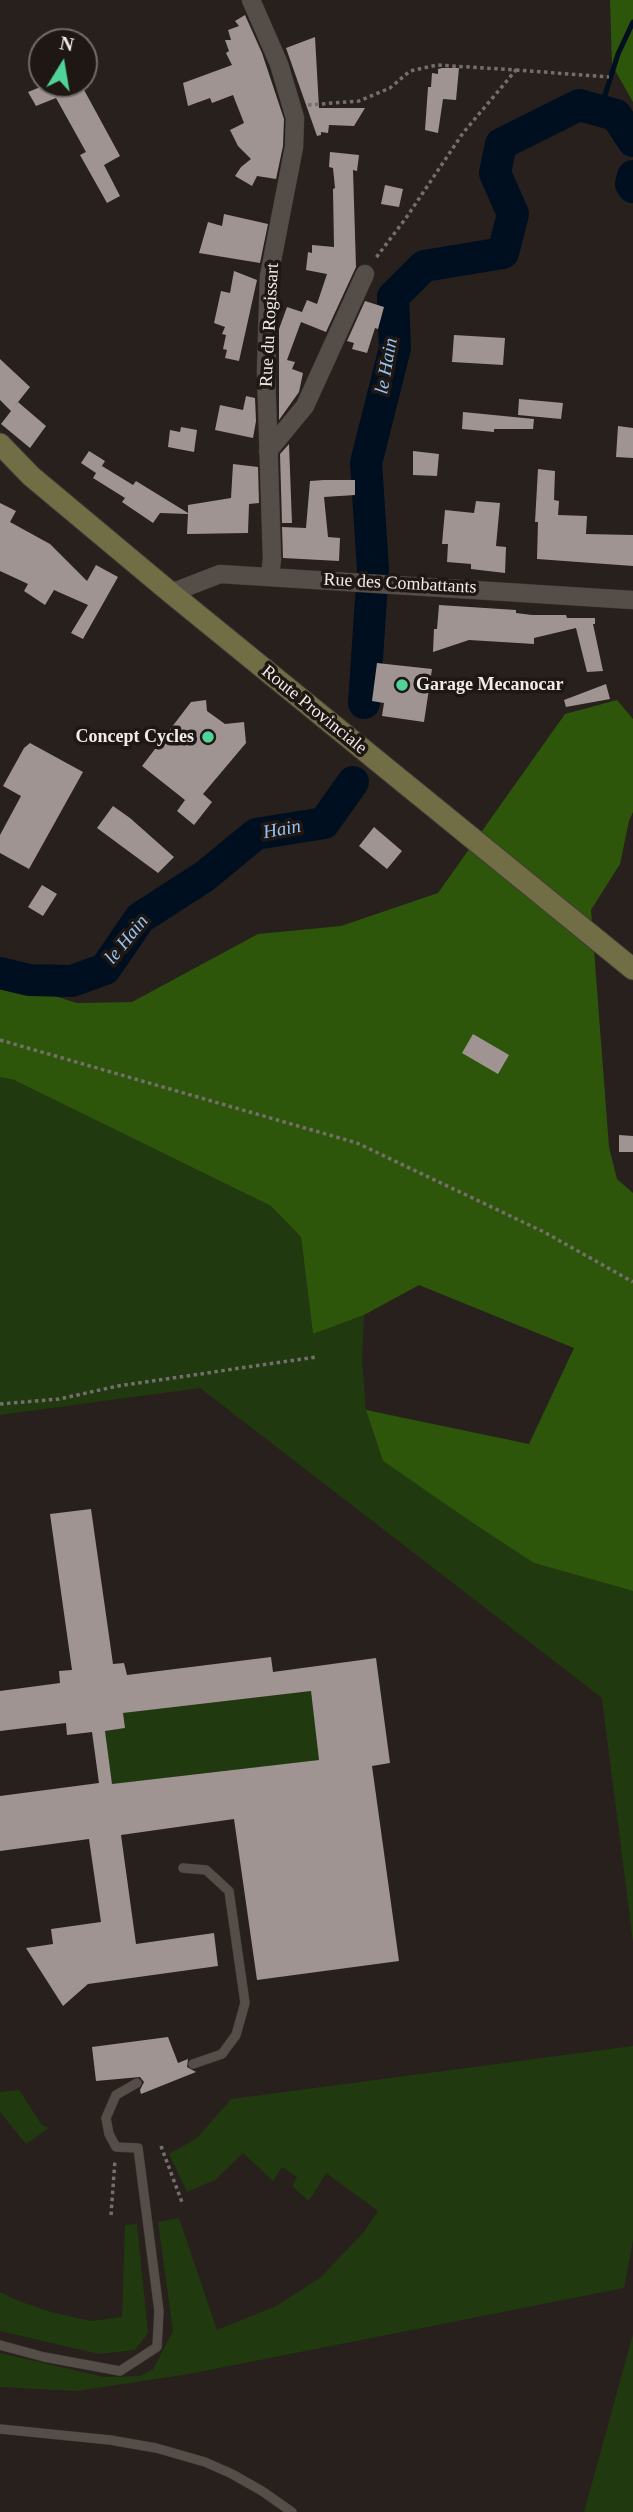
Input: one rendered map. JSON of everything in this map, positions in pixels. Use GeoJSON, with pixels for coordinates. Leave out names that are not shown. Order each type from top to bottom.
{"type":"FeatureCollection","features":[{"type":"Feature","properties":{"kind":"main road","name":"Route Provinciale"},"geometry":{"type":"LineString","coordinates":[[0,444],[31,476],[171,593],[633,969]]}},
{"type":"Feature","properties":{"kind":"street","name":"Rue du Rogissart"},"geometry":{"type":"LineString","coordinates":[[251,0],[279,64],[295,118],[294,147],[269,276],[266,371],[272,559],[270,576]]}},
{"type":"Feature","properties":{"kind":"street"},"geometry":{"type":"LineString","coordinates":[[268,451],[305,406],[365,274]]}},
{"type":"Feature","properties":{"kind":"street","name":"Rue des Combattants"},"geometry":{"type":"LineString","coordinates":[[171,593],[220,574],[633,600]]}},
{"type":"Feature","properties":{"kind":"lane"},"geometry":{"type":"LineString","coordinates":[[183,1868],[206,1870],[229,1891],[245,2003],[236,2035],[222,2054],[193,2064]]}},
{"type":"Feature","properties":{"kind":"lane"},"geometry":{"type":"LineString","coordinates":[[0,2345],[44,2357],[120,2371],[157,2347],[159,2311],[138,2148],[116,2147],[109,2134],[106,2118],[116,2095],[136,2082]]}},
{"type":"Feature","properties":{"kind":"lane"},"geometry":{"type":"LineString","coordinates":[[0,2429],[110,2440],[168,2451],[205,2462],[232,2474],[292,2512]]}},
{"type":"Feature","properties":{"kind":"path"},"geometry":{"type":"LineString","coordinates":[[292,107],[359,101],[390,88],[410,71],[437,65],[609,77]]}},
{"type":"Feature","properties":{"kind":"path"},"geometry":{"type":"LineString","coordinates":[[365,274],[463,133],[516,70]]}},
{"type":"Feature","properties":{"kind":"path"},"geometry":{"type":"LineString","coordinates":[[0,1040],[357,1143],[544,1232],[633,1282]]}},
{"type":"Feature","properties":{"kind":"path"},"geometry":{"type":"LineString","coordinates":[[0,1404],[59,1399],[118,1386],[316,1357]]}},
{"type":"Feature","properties":{"kind":"path"},"geometry":{"type":"LineString","coordinates":[[161,2146],[183,2205]]}},
{"type":"Feature","properties":{"kind":"path"},"geometry":{"type":"LineString","coordinates":[[111,2215],[116,2147]]}},
{"type":"Feature","properties":{"kind":"green space"},"geometry":{"type":"Polygon","coordinates":[[[610,0],[633,0],[633,102],[612,65],[610,0]]]}},
{"type":"Feature","properties":{"kind":"green space"},"geometry":{"type":"Polygon","coordinates":[[[617,700],[633,719],[633,812],[620,864],[591,910],[609,1147],[617,1179],[633,1193],[633,1591],[534,1563],[476,1525],[383,1461],[366,1410],[529,1444],[574,1348],[419,1285],[364,1315],[313,1334],[301,1237],[271,1206],[14,1080],[0,1077],[0,979],[77,1003],[132,1002],[258,934],[341,926],[438,893],[565,714],[617,700]]]}},
{"type":"Feature","properties":{"kind":"green space"},"geometry":{"type":"Polygon","coordinates":[[[0,1077],[14,1080],[271,1206],[301,1237],[313,1334],[364,1315],[362,1359],[366,1410],[383,1461],[534,1563],[633,1591],[633,1943],[602,1698],[200,1388],[0,1415],[0,1077]]]}},
{"type":"Feature","properties":{"kind":"green space"},"geometry":{"type":"Polygon","coordinates":[[[311,1691],[319,1760],[112,1784],[105,1731],[125,1728],[123,1713],[311,1691]]]}},
{"type":"Feature","properties":{"kind":"green space"},"geometry":{"type":"Polygon","coordinates":[[[633,2046],[633,2240],[624,2288],[189,2374],[77,2391],[0,2387],[0,2353],[104,2377],[140,2376],[153,2369],[173,2331],[158,2222],[179,2218],[217,2330],[276,2306],[320,2278],[363,2233],[378,2211],[326,2173],[309,2201],[292,2186],[297,2177],[282,2167],[273,2181],[243,2153],[215,2180],[187,2192],[169,2154],[197,2138],[231,2099],[633,2046]]]}},
{"type":"Feature","properties":{"kind":"green space"},"geometry":{"type":"Polygon","coordinates":[[[19,2090],[42,2125],[49,2128],[26,2144],[0,2112],[0,2092],[19,2090]]]}},
{"type":"Feature","properties":{"kind":"green space"},"geometry":{"type":"Polygon","coordinates":[[[137,2224],[148,2333],[135,2350],[99,2354],[0,2331],[0,2292],[51,2312],[91,2321],[122,2317],[125,2225],[137,2224]]]}},
{"type":"Feature","properties":{"kind":"green space"},"geometry":{"type":"Polygon","coordinates":[[[633,2334],[633,2512],[584,2512],[633,2334]]]}},
{"type":"Feature","properties":{"kind":"building"},"geometry":{"type":"Polygon","coordinates":[[[245,15],[262,53],[284,119],[283,146],[276,179],[257,176],[252,186],[235,176],[251,159],[238,146],[230,130],[244,123],[233,95],[212,103],[210,98],[188,106],[183,83],[232,65],[226,53],[229,51],[225,40],[231,40],[228,30],[239,26],[235,21],[245,15]]]}},
{"type":"Feature","properties":{"kind":"building"},"geometry":{"type":"Polygon","coordinates":[[[315,37],[319,108],[365,108],[354,126],[329,125],[328,133],[321,132],[321,135],[317,136],[286,48],[315,37]]]}},
{"type":"Feature","properties":{"kind":"building"},"geometry":{"type":"Polygon","coordinates":[[[459,68],[456,100],[443,99],[438,133],[425,130],[428,87],[431,87],[432,73],[438,74],[438,69],[459,68]]]}},
{"type":"Feature","properties":{"kind":"building"},"geometry":{"type":"Polygon","coordinates":[[[31,98],[56,98],[36,106],[31,98]]]}},
{"type":"Feature","properties":{"kind":"building"},"geometry":{"type":"Polygon","coordinates":[[[56,98],[88,98],[120,156],[104,165],[120,196],[107,203],[80,155],[86,152],[56,98]]]}},
{"type":"Feature","properties":{"kind":"building"},"geometry":{"type":"Polygon","coordinates":[[[330,152],[359,155],[357,171],[353,170],[356,267],[326,332],[301,322],[287,360],[295,362],[292,369],[303,373],[299,392],[279,420],[279,329],[287,307],[302,312],[307,300],[317,304],[327,274],[306,270],[308,252],[312,253],[312,245],[334,247],[335,188],[333,168],[329,167],[330,152]]]}},
{"type":"Feature","properties":{"kind":"building"},"geometry":{"type":"Polygon","coordinates":[[[385,185],[403,189],[399,207],[381,204],[385,185]]]}},
{"type":"Feature","properties":{"kind":"building"},"geometry":{"type":"Polygon","coordinates":[[[224,214],[268,224],[260,263],[199,253],[208,222],[222,226],[224,214]]]}},
{"type":"Feature","properties":{"kind":"building"},"geometry":{"type":"Polygon","coordinates":[[[234,271],[257,280],[239,361],[225,358],[227,350],[223,349],[226,335],[222,334],[225,327],[214,323],[221,291],[230,293],[234,271]]]}},
{"type":"Feature","properties":{"kind":"building"},"geometry":{"type":"Polygon","coordinates":[[[365,301],[384,307],[367,353],[352,349],[354,343],[347,341],[365,301]]]}},
{"type":"Feature","properties":{"kind":"building"},"geometry":{"type":"Polygon","coordinates":[[[454,335],[505,338],[503,365],[452,362],[454,335]]]}},
{"type":"Feature","properties":{"kind":"building"},"geometry":{"type":"Polygon","coordinates":[[[0,359],[30,387],[11,411],[0,400],[0,359]]]}},
{"type":"Feature","properties":{"kind":"building"},"geometry":{"type":"Polygon","coordinates":[[[246,396],[255,398],[256,421],[253,438],[215,430],[220,405],[243,410],[246,396]]]}},
{"type":"Feature","properties":{"kind":"building"},"geometry":{"type":"Polygon","coordinates":[[[519,399],[563,403],[561,419],[518,415],[519,399]]]}},
{"type":"Feature","properties":{"kind":"building"},"geometry":{"type":"Polygon","coordinates":[[[18,402],[46,426],[30,448],[1,424],[18,402]]]}},
{"type":"Feature","properties":{"kind":"building"},"geometry":{"type":"Polygon","coordinates":[[[463,412],[534,419],[533,429],[494,429],[494,432],[462,429],[463,412]]]}},
{"type":"Feature","properties":{"kind":"building"},"geometry":{"type":"Polygon","coordinates":[[[618,426],[633,428],[633,458],[616,457],[618,426]]]}},
{"type":"Feature","properties":{"kind":"building"},"geometry":{"type":"Polygon","coordinates":[[[181,427],[197,430],[194,452],[168,447],[170,430],[180,432],[181,427]]]}},
{"type":"Feature","properties":{"kind":"building"},"geometry":{"type":"Polygon","coordinates":[[[289,444],[292,523],[282,523],[280,454],[289,444]]]}},
{"type":"Feature","properties":{"kind":"building"},"geometry":{"type":"Polygon","coordinates":[[[89,451],[105,461],[100,469],[102,466],[133,485],[136,481],[188,513],[188,505],[231,498],[233,464],[258,467],[259,503],[249,504],[248,533],[187,534],[188,514],[160,513],[153,523],[122,502],[125,498],[93,478],[96,473],[81,463],[89,451]]]}},
{"type":"Feature","properties":{"kind":"building"},"geometry":{"type":"Polygon","coordinates":[[[413,451],[439,454],[437,476],[413,475],[413,451]]]}},
{"type":"Feature","properties":{"kind":"building"},"geometry":{"type":"Polygon","coordinates":[[[538,469],[555,471],[554,500],[559,501],[558,515],[587,516],[586,534],[633,535],[633,566],[537,559],[538,522],[535,522],[538,469]]]}},
{"type":"Feature","properties":{"kind":"building"},"geometry":{"type":"Polygon","coordinates":[[[355,480],[355,495],[324,497],[328,537],[340,538],[339,561],[283,558],[282,527],[306,528],[310,481],[355,480]]]}},
{"type":"Feature","properties":{"kind":"building"},"geometry":{"type":"Polygon","coordinates":[[[476,501],[500,503],[496,546],[506,547],[505,573],[471,569],[471,564],[447,562],[448,544],[442,544],[445,510],[474,513],[476,501]]]}},
{"type":"Feature","properties":{"kind":"building"},"geometry":{"type":"Polygon","coordinates":[[[0,503],[16,511],[10,522],[50,544],[87,581],[96,565],[118,577],[83,639],[71,633],[88,605],[54,590],[45,605],[24,591],[28,584],[0,571],[0,503]]]}},
{"type":"Feature","properties":{"kind":"building"},"geometry":{"type":"Polygon","coordinates":[[[439,605],[516,610],[516,613],[532,615],[566,615],[567,618],[595,618],[593,624],[603,671],[587,672],[576,628],[534,638],[534,644],[469,640],[433,652],[439,605]]]}},
{"type":"Feature","properties":{"kind":"building","name":"Garage Mecanocar"},"geometry":{"type":"Polygon","coordinates":[[[377,663],[432,669],[424,722],[382,716],[384,703],[372,701],[377,663]]]}},
{"type":"Feature","properties":{"kind":"building"},"geometry":{"type":"Polygon","coordinates":[[[606,684],[610,699],[566,707],[564,700],[606,684]]]}},
{"type":"Feature","properties":{"kind":"building"},"geometry":{"type":"Polygon","coordinates":[[[206,700],[207,711],[225,724],[244,722],[246,743],[203,794],[212,802],[194,825],[177,811],[185,800],[142,766],[191,702],[206,700]]]}},
{"type":"Feature","properties":{"kind":"building"},"geometry":{"type":"Polygon","coordinates":[[[30,743],[83,772],[29,869],[0,853],[0,835],[21,796],[3,786],[24,748],[30,743]]]}},
{"type":"Feature","properties":{"kind":"building"},"geometry":{"type":"Polygon","coordinates":[[[113,806],[174,857],[158,873],[97,828],[113,806]]]}},
{"type":"Feature","properties":{"kind":"building"},"geometry":{"type":"Polygon","coordinates":[[[374,827],[402,851],[387,869],[359,846],[374,827]]]}},
{"type":"Feature","properties":{"kind":"building"},"geometry":{"type":"Polygon","coordinates":[[[42,885],[57,894],[43,916],[28,907],[42,885]]]}},
{"type":"Feature","properties":{"kind":"building"},"geometry":{"type":"Polygon","coordinates":[[[473,1034],[509,1055],[498,1074],[462,1053],[473,1034]]]}},
{"type":"Feature","properties":{"kind":"building"},"geometry":{"type":"Polygon","coordinates":[[[619,1135],[633,1136],[633,1152],[619,1152],[619,1135]]]}},
{"type":"Feature","properties":{"kind":"building"},"geometry":{"type":"Polygon","coordinates":[[[91,1509],[113,1664],[124,1663],[127,1675],[271,1657],[273,1672],[376,1658],[390,1763],[372,1766],[399,1961],[257,1980],[234,1819],[121,1835],[136,1944],[214,1933],[218,1966],[88,1984],[63,2006],[26,1948],[53,1944],[51,1929],[101,1922],[89,1839],[0,1851],[0,1796],[99,1783],[92,1732],[67,1735],[66,1723],[0,1731],[0,1691],[60,1683],[59,1671],[72,1670],[50,1514],[91,1509]],[[311,1691],[123,1713],[125,1728],[105,1731],[112,1784],[319,1760],[311,1691]]]}},
{"type":"Feature","properties":{"kind":"building"},"geometry":{"type":"Polygon","coordinates":[[[168,2037],[178,2063],[188,2059],[187,2067],[196,2072],[141,2094],[144,2082],[140,2077],[96,2081],[92,2047],[168,2037]]]}},
{"type":"Feature","properties":{"kind":"waterway"},"geometry":{"type":"LineString","coordinates":[[600,111],[618,54],[633,22]]}},
{"type":"Feature","properties":{"kind":"waterway","name":"le Hain"},"geometry":{"type":"LineString","coordinates":[[364,703],[373,569],[366,463],[395,348],[393,297],[424,266],[503,253],[513,214],[495,173],[501,144],[579,105],[616,115],[633,141]]}},
{"type":"Feature","properties":{"kind":"waterway","name":"le Hain"},"geometry":{"type":"LineString","coordinates":[[633,176],[633,187]]}},
{"type":"Feature","properties":{"kind":"waterway","name":"le Hain"},"geometry":{"type":"LineString","coordinates":[[0,973],[29,980],[72,981],[105,969],[140,918],[205,876],[256,834],[324,823],[353,782]]}},
{"type":"Feature","properties":{"kind":"place","name":"Garage Mecanocar"},"geometry":{"type":"Point","coordinates":[402,685]}},
{"type":"Feature","properties":{"kind":"place","name":"Concept Cycles"},"geometry":{"type":"Point","coordinates":[208,737]}},
{"type":"Feature","properties":{"kind":"water label","name":"Hain"},"geometry":{"type":"Point","coordinates":[282,830]}}]}
